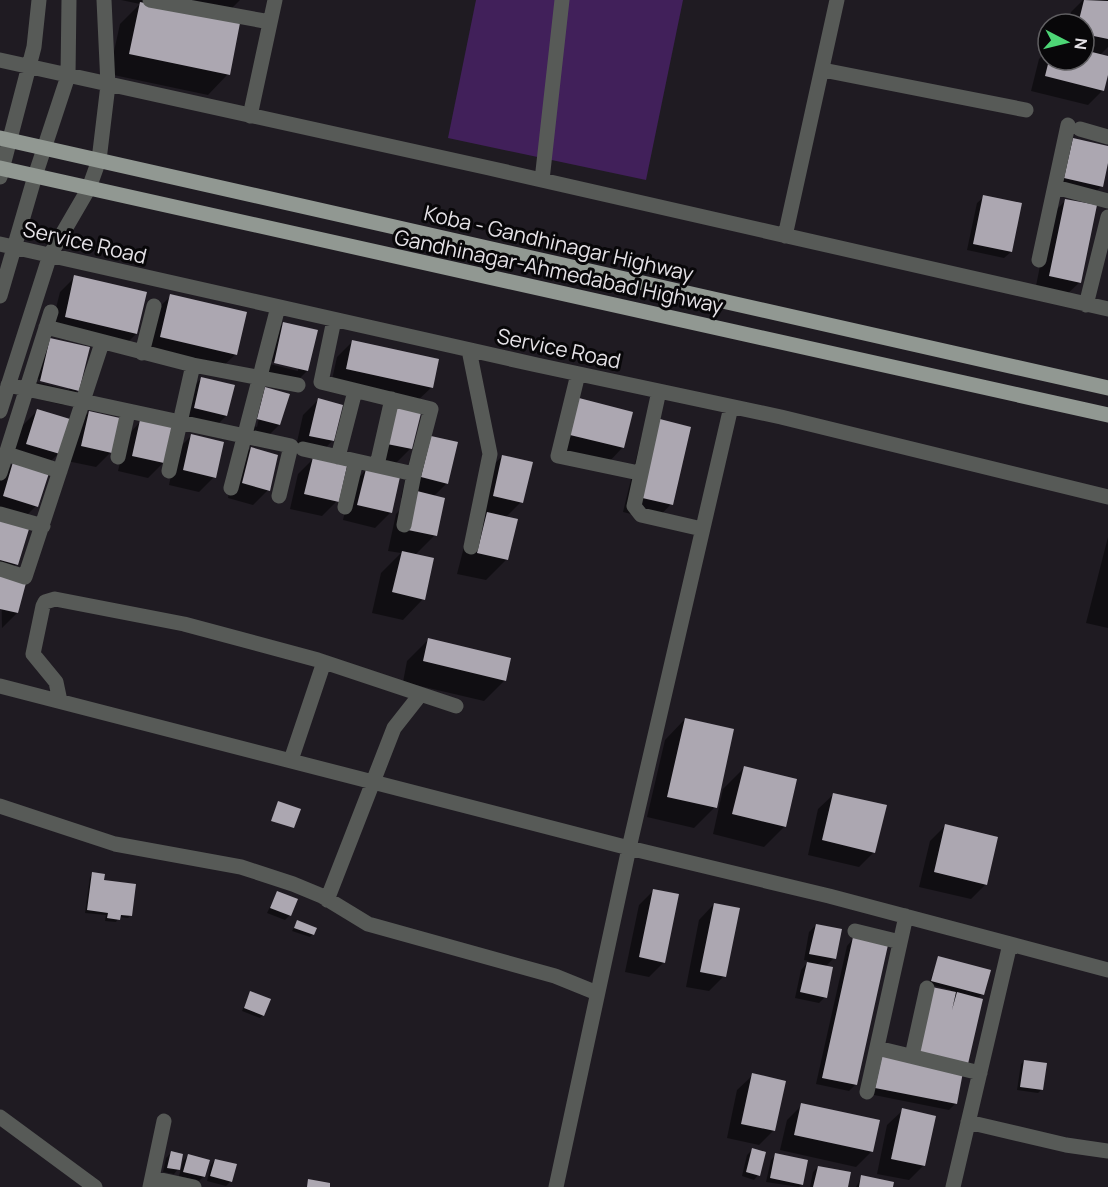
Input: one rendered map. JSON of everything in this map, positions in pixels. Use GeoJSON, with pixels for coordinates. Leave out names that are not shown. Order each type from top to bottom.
{"type":"FeatureCollection","features":[{"type":"Feature","properties":{"kind":"main road","name":"Koba - Gandhinagar Highway"},"geometry":{"type":"LineString","coordinates":[[4,139],[1108,388]]}},
{"type":"Feature","properties":{"kind":"main road","name":"Gandhinagar-Ahmedabad Highway"},"geometry":{"type":"LineString","coordinates":[[1,171],[35,176],[1108,415]]}},
{"type":"Feature","properties":{"kind":"street"},"geometry":{"type":"LineString","coordinates":[[1,171],[4,139],[29,67],[39,19],[39,0]]}},
{"type":"Feature","properties":{"kind":"street"},"geometry":{"type":"LineString","coordinates":[[0,296],[16,248],[35,176],[68,76],[69,0]]}},
{"type":"Feature","properties":{"kind":"street"},"geometry":{"type":"LineString","coordinates":[[104,0],[108,85],[99,160],[89,188],[50,255],[4,398],[26,396],[84,403],[291,446],[279,496]]}},
{"type":"Feature","properties":{"kind":"street"},"geometry":{"type":"LineString","coordinates":[[150,0],[270,22]]}},
{"type":"Feature","properties":{"kind":"street"},"geometry":{"type":"LineString","coordinates":[[250,116],[275,0]]}},
{"type":"Feature","properties":{"kind":"street"},"geometry":{"type":"LineString","coordinates":[[542,180],[561,0]]}},
{"type":"Feature","properties":{"kind":"street"},"geometry":{"type":"LineString","coordinates":[[785,236],[837,0]]}},
{"type":"Feature","properties":{"kind":"street"},"geometry":{"type":"LineString","coordinates":[[0,60],[1108,309]]}},
{"type":"Feature","properties":{"kind":"street"},"geometry":{"type":"LineString","coordinates":[[823,70],[1026,110]]}},
{"type":"Feature","properties":{"kind":"street"},"geometry":{"type":"LineString","coordinates":[[1040,261],[1055,187],[1074,127],[1108,137]]}},
{"type":"Feature","properties":{"kind":"street"},"geometry":{"type":"LineString","coordinates":[[1055,187],[1108,201]]}},
{"type":"Feature","properties":{"kind":"street"},"geometry":{"type":"LineString","coordinates":[[1086,304],[1108,217]]}},
{"type":"Feature","properties":{"kind":"street","name":"Service Road"},"geometry":{"type":"LineString","coordinates":[[0,244],[730,407],[1108,497]]}},
{"type":"Feature","properties":{"kind":"street"},"geometry":{"type":"LineString","coordinates":[[142,353],[154,306]]}},
{"type":"Feature","properties":{"kind":"street"},"geometry":{"type":"LineString","coordinates":[[231,488],[278,307]]}},
{"type":"Feature","properties":{"kind":"street"},"geometry":{"type":"LineString","coordinates":[[0,473],[49,319],[102,343],[193,365],[298,385]]}},
{"type":"Feature","properties":{"kind":"street"},"geometry":{"type":"LineString","coordinates":[[334,320],[321,382],[431,409],[414,474],[404,525]]}},
{"type":"Feature","properties":{"kind":"street"},"geometry":{"type":"LineString","coordinates":[[0,569],[25,577],[102,343]]}},
{"type":"Feature","properties":{"kind":"street"},"geometry":{"type":"LineString","coordinates":[[469,350],[490,454],[471,547]]}},
{"type":"Feature","properties":{"kind":"street"},"geometry":{"type":"LineString","coordinates":[[169,471],[193,365]]}},
{"type":"Feature","properties":{"kind":"street"},"geometry":{"type":"LineString","coordinates":[[578,374],[558,456],[639,473]]}},
{"type":"Feature","properties":{"kind":"street"},"geometry":{"type":"LineString","coordinates":[[338,456],[355,391]]}},
{"type":"Feature","properties":{"kind":"street"},"geometry":{"type":"LineString","coordinates":[[659,391],[633,500],[641,515],[702,529]]}},
{"type":"Feature","properties":{"kind":"street"},"geometry":{"type":"LineString","coordinates":[[377,465],[392,399]]}},
{"type":"Feature","properties":{"kind":"street"},"geometry":{"type":"LineString","coordinates":[[555,1187],[629,848],[730,407]]}},
{"type":"Feature","properties":{"kind":"street"},"geometry":{"type":"LineString","coordinates":[[118,457],[128,412]]}},
{"type":"Feature","properties":{"kind":"street"},"geometry":{"type":"LineString","coordinates":[[303,448],[414,474]]}},
{"type":"Feature","properties":{"kind":"street"},"geometry":{"type":"LineString","coordinates":[[7,454],[60,471]]}},
{"type":"Feature","properties":{"kind":"street"},"geometry":{"type":"LineString","coordinates":[[345,507],[356,461]]}},
{"type":"Feature","properties":{"kind":"street"},"geometry":{"type":"LineString","coordinates":[[0,514],[43,526]]}},
{"type":"Feature","properties":{"kind":"street"},"geometry":{"type":"LineString","coordinates":[[60,701],[56,682],[35,659],[33,649],[43,606],[49,600],[55,599],[184,624],[324,662],[456,706]]}},
{"type":"Feature","properties":{"kind":"street"},"geometry":{"type":"LineString","coordinates":[[291,760],[324,662]]}},
{"type":"Feature","properties":{"kind":"street"},"geometry":{"type":"LineString","coordinates":[[0,686],[629,848],[906,916],[1108,970]]}},
{"type":"Feature","properties":{"kind":"street"},"geometry":{"type":"LineString","coordinates":[[327,900],[394,728],[420,695]]}},
{"type":"Feature","properties":{"kind":"street"},"geometry":{"type":"LineString","coordinates":[[0,806],[115,844],[241,867],[293,884],[369,924],[545,973],[597,993]]}},
{"type":"Feature","properties":{"kind":"street"},"geometry":{"type":"LineString","coordinates":[[867,1092],[906,916]]}},
{"type":"Feature","properties":{"kind":"street"},"geometry":{"type":"LineString","coordinates":[[855,931],[900,942]]}},
{"type":"Feature","properties":{"kind":"street"},"geometry":{"type":"LineString","coordinates":[[953,1187],[1010,944]]}},
{"type":"Feature","properties":{"kind":"street"},"geometry":{"type":"LineString","coordinates":[[912,1056],[927,988]]}},
{"type":"Feature","properties":{"kind":"street"},"geometry":{"type":"LineString","coordinates":[[877,1048],[980,1072]]}},
{"type":"Feature","properties":{"kind":"street"},"geometry":{"type":"LineString","coordinates":[[0,1118],[95,1187]]}},
{"type":"Feature","properties":{"kind":"street"},"geometry":{"type":"LineString","coordinates":[[164,1121],[151,1182],[194,1187]]}},
{"type":"Feature","properties":{"kind":"street"},"geometry":{"type":"LineString","coordinates":[[968,1122],[1066,1145],[1108,1150]]}},
{"type":"Feature","properties":{"kind":"shaded area"},"geometry":{"type":"Polygon","coordinates":[[[476,0],[683,0],[646,180],[448,138],[476,0]]]}},
{"type":"Feature","properties":{"kind":"building"},"geometry":{"type":"Polygon","coordinates":[[[1084,0],[1108,1],[1108,39],[1096,36],[1096,12],[1081,12],[1084,0]]]}},
{"type":"Feature","properties":{"kind":"building"},"geometry":{"type":"Polygon","coordinates":[[[140,2],[240,23],[230,75],[129,54],[140,2]]]}},
{"type":"Feature","properties":{"kind":"building"},"geometry":{"type":"Polygon","coordinates":[[[1096,53],[1108,56],[1108,75],[1104,91],[1045,76],[1046,72],[1096,72],[1096,53]]]}},
{"type":"Feature","properties":{"kind":"building"},"geometry":{"type":"Polygon","coordinates":[[[1073,138],[1108,146],[1108,163],[1103,187],[1064,178],[1073,138]]]}},
{"type":"Feature","properties":{"kind":"building"},"geometry":{"type":"Polygon","coordinates":[[[983,195],[1022,203],[1012,252],[973,244],[983,195]]]}},
{"type":"Feature","properties":{"kind":"building"},"geometry":{"type":"Polygon","coordinates":[[[1065,199],[1097,205],[1081,283],[1049,276],[1065,199]]]}},
{"type":"Feature","properties":{"kind":"building"},"geometry":{"type":"Polygon","coordinates":[[[74,275],[147,292],[137,334],[65,317],[74,275]]]}},
{"type":"Feature","properties":{"kind":"building"},"geometry":{"type":"Polygon","coordinates":[[[170,294],[247,312],[237,355],[160,337],[170,294]]]}},
{"type":"Feature","properties":{"kind":"building"},"geometry":{"type":"Polygon","coordinates":[[[283,322],[318,330],[308,371],[274,363],[283,322]]]}},
{"type":"Feature","properties":{"kind":"building"},"geometry":{"type":"Polygon","coordinates":[[[50,338],[90,347],[79,391],[40,381],[50,338]]]}},
{"type":"Feature","properties":{"kind":"building"},"geometry":{"type":"Polygon","coordinates":[[[352,340],[439,359],[433,388],[346,369],[352,340]]]}},
{"type":"Feature","properties":{"kind":"building"},"geometry":{"type":"Polygon","coordinates":[[[201,377],[235,385],[227,416],[194,408],[201,377]]]}},
{"type":"Feature","properties":{"kind":"building"},"geometry":{"type":"Polygon","coordinates":[[[265,387],[290,394],[280,425],[257,419],[265,387]]]}},
{"type":"Feature","properties":{"kind":"building"},"geometry":{"type":"Polygon","coordinates":[[[318,398],[343,405],[334,441],[309,436],[318,398]]]}},
{"type":"Feature","properties":{"kind":"building"},"geometry":{"type":"Polygon","coordinates":[[[579,398],[633,412],[624,448],[570,435],[579,398]]]}},
{"type":"Feature","properties":{"kind":"building"},"geometry":{"type":"Polygon","coordinates":[[[396,406],[421,413],[412,449],[387,444],[396,406]]]}},
{"type":"Feature","properties":{"kind":"building"},"geometry":{"type":"Polygon","coordinates":[[[37,409],[70,419],[60,454],[26,444],[37,409]]]}},
{"type":"Feature","properties":{"kind":"building"},"geometry":{"type":"Polygon","coordinates":[[[89,411],[120,418],[112,453],[81,446],[89,411]]]}},
{"type":"Feature","properties":{"kind":"building"},"geometry":{"type":"Polygon","coordinates":[[[656,418],[691,427],[673,505],[638,497],[656,418]]]}},
{"type":"Feature","properties":{"kind":"building"},"geometry":{"type":"Polygon","coordinates":[[[140,420],[173,427],[164,463],[132,456],[140,420]]]}},
{"type":"Feature","properties":{"kind":"building"},"geometry":{"type":"Polygon","coordinates":[[[191,434],[224,442],[216,478],[183,470],[191,434]]]}},
{"type":"Feature","properties":{"kind":"building"},"geometry":{"type":"Polygon","coordinates":[[[431,436],[458,442],[448,484],[421,477],[431,436]]]}},
{"type":"Feature","properties":{"kind":"building"},"geometry":{"type":"Polygon","coordinates":[[[251,447],[278,455],[270,491],[242,483],[251,447]]]}},
{"type":"Feature","properties":{"kind":"building"},"geometry":{"type":"Polygon","coordinates":[[[502,455],[533,462],[523,503],[493,496],[502,455]]]}},
{"type":"Feature","properties":{"kind":"building"},"geometry":{"type":"Polygon","coordinates":[[[313,457],[347,466],[339,502],[304,494],[313,457]]]}},
{"type":"Feature","properties":{"kind":"building"},"geometry":{"type":"Polygon","coordinates":[[[13,462],[49,473],[38,507],[3,496],[13,462]]]}},
{"type":"Feature","properties":{"kind":"building"},"geometry":{"type":"Polygon","coordinates":[[[366,469],[400,477],[392,513],[357,505],[366,469]]]}},
{"type":"Feature","properties":{"kind":"building"},"geometry":{"type":"Polygon","coordinates":[[[417,491],[445,498],[437,536],[408,530],[417,491]]]}},
{"type":"Feature","properties":{"kind":"building"},"geometry":{"type":"Polygon","coordinates":[[[487,512],[518,519],[508,560],[477,553],[487,512]]]}},
{"type":"Feature","properties":{"kind":"building"},"geometry":{"type":"Polygon","coordinates":[[[0,520],[29,529],[18,565],[0,560],[0,520]]]}},
{"type":"Feature","properties":{"kind":"building"},"geometry":{"type":"Polygon","coordinates":[[[402,551],[434,558],[425,600],[392,592],[402,551]]]}},
{"type":"Feature","properties":{"kind":"building"},"geometry":{"type":"Polygon","coordinates":[[[0,576],[26,583],[18,613],[0,609],[0,576]]]}},
{"type":"Feature","properties":{"kind":"building"},"geometry":{"type":"Polygon","coordinates":[[[428,638],[511,658],[506,681],[423,661],[428,638]]]}},
{"type":"Feature","properties":{"kind":"building"},"geometry":{"type":"Polygon","coordinates":[[[685,718],[734,729],[717,808],[667,797],[685,718]]]}},
{"type":"Feature","properties":{"kind":"building"},"geometry":{"type":"Polygon","coordinates":[[[744,766],[797,779],[786,827],[732,814],[744,766]]]}},
{"type":"Feature","properties":{"kind":"building"},"geometry":{"type":"Polygon","coordinates":[[[833,793],[887,805],[875,853],[822,840],[833,793]]]}},
{"type":"Feature","properties":{"kind":"building"},"geometry":{"type":"Polygon","coordinates":[[[278,801],[301,809],[294,828],[271,821],[278,801]]]}},
{"type":"Feature","properties":{"kind":"building"},"geometry":{"type":"Polygon","coordinates":[[[945,824],[998,837],[987,885],[934,872],[945,824]]]}},
{"type":"Feature","properties":{"kind":"building"},"geometry":{"type":"Polygon","coordinates":[[[92,872],[105,874],[104,880],[136,884],[132,916],[121,915],[120,920],[107,918],[108,913],[87,910],[92,872]]]}},
{"type":"Feature","properties":{"kind":"building"},"geometry":{"type":"Polygon","coordinates":[[[653,889],[679,894],[665,963],[639,957],[653,889]]]}},
{"type":"Feature","properties":{"kind":"building"},"geometry":{"type":"Polygon","coordinates":[[[277,891],[298,899],[291,916],[270,908],[277,891]]]}},
{"type":"Feature","properties":{"kind":"building"},"geometry":{"type":"Polygon","coordinates":[[[714,903],[740,908],[726,977],[700,972],[714,903]]]}},
{"type":"Feature","properties":{"kind":"building"},"geometry":{"type":"Polygon","coordinates":[[[297,920],[317,928],[314,935],[294,928],[297,920]]]}},
{"type":"Feature","properties":{"kind":"building"},"geometry":{"type":"Polygon","coordinates":[[[816,924],[842,929],[836,959],[809,954],[816,924]]]}},
{"type":"Feature","properties":{"kind":"building"},"geometry":{"type":"Polygon","coordinates":[[[853,937],[888,945],[857,1085],[822,1078],[853,937]]]}},
{"type":"Feature","properties":{"kind":"building"},"geometry":{"type":"Polygon","coordinates":[[[938,956],[991,970],[984,995],[931,981],[938,956]]]}},
{"type":"Feature","properties":{"kind":"building"},"geometry":{"type":"Polygon","coordinates":[[[807,962],[833,967],[827,998],[800,992],[807,962]]]}},
{"type":"Feature","properties":{"kind":"building"},"geometry":{"type":"Polygon","coordinates":[[[932,987],[956,992],[952,1010],[957,992],[983,999],[968,1064],[917,1052],[932,987]]]}},
{"type":"Feature","properties":{"kind":"building"},"geometry":{"type":"Polygon","coordinates":[[[250,991],[271,999],[264,1016],[244,1008],[250,991]]]}},
{"type":"Feature","properties":{"kind":"building"},"geometry":{"type":"Polygon","coordinates":[[[882,1056],[963,1072],[957,1104],[875,1088],[882,1056]]]}},
{"type":"Feature","properties":{"kind":"building"},"geometry":{"type":"Polygon","coordinates":[[[1024,1060],[1047,1063],[1043,1090],[1020,1087],[1024,1060]]]}},
{"type":"Feature","properties":{"kind":"building"},"geometry":{"type":"Polygon","coordinates":[[[752,1073],[786,1081],[775,1131],[741,1124],[752,1073]]]}},
{"type":"Feature","properties":{"kind":"building"},"geometry":{"type":"Polygon","coordinates":[[[801,1103],[880,1120],[873,1152],[794,1135],[801,1103]]]}},
{"type":"Feature","properties":{"kind":"building"},"geometry":{"type":"Polygon","coordinates":[[[902,1108],[936,1116],[925,1166],[891,1159],[902,1108]]]}},
{"type":"Feature","properties":{"kind":"building"},"geometry":{"type":"Polygon","coordinates":[[[752,1148],[766,1152],[760,1176],[746,1172],[752,1148]]]}},
{"type":"Feature","properties":{"kind":"building"},"geometry":{"type":"Polygon","coordinates":[[[171,1151],[183,1154],[180,1170],[167,1168],[171,1151]]]}},
{"type":"Feature","properties":{"kind":"building"},"geometry":{"type":"Polygon","coordinates":[[[775,1153],[808,1160],[803,1185],[770,1178],[775,1153]]]}},
{"type":"Feature","properties":{"kind":"building"},"geometry":{"type":"Polygon","coordinates":[[[188,1154],[210,1160],[205,1177],[183,1172],[188,1154]]]}},
{"type":"Feature","properties":{"kind":"building"},"geometry":{"type":"Polygon","coordinates":[[[215,1159],[237,1164],[232,1182],[210,1176],[215,1159]]]}},
{"type":"Feature","properties":{"kind":"building"},"geometry":{"type":"Polygon","coordinates":[[[818,1166],[851,1172],[848,1187],[813,1187],[818,1166]]]}},
{"type":"Feature","properties":{"kind":"building"},"geometry":{"type":"Polygon","coordinates":[[[861,1175],[894,1182],[893,1187],[859,1187],[861,1175]]]}},
{"type":"Feature","properties":{"kind":"building"},"geometry":{"type":"Polygon","coordinates":[[[308,1179],[330,1183],[330,1187],[307,1187],[308,1179]]]}}]}
